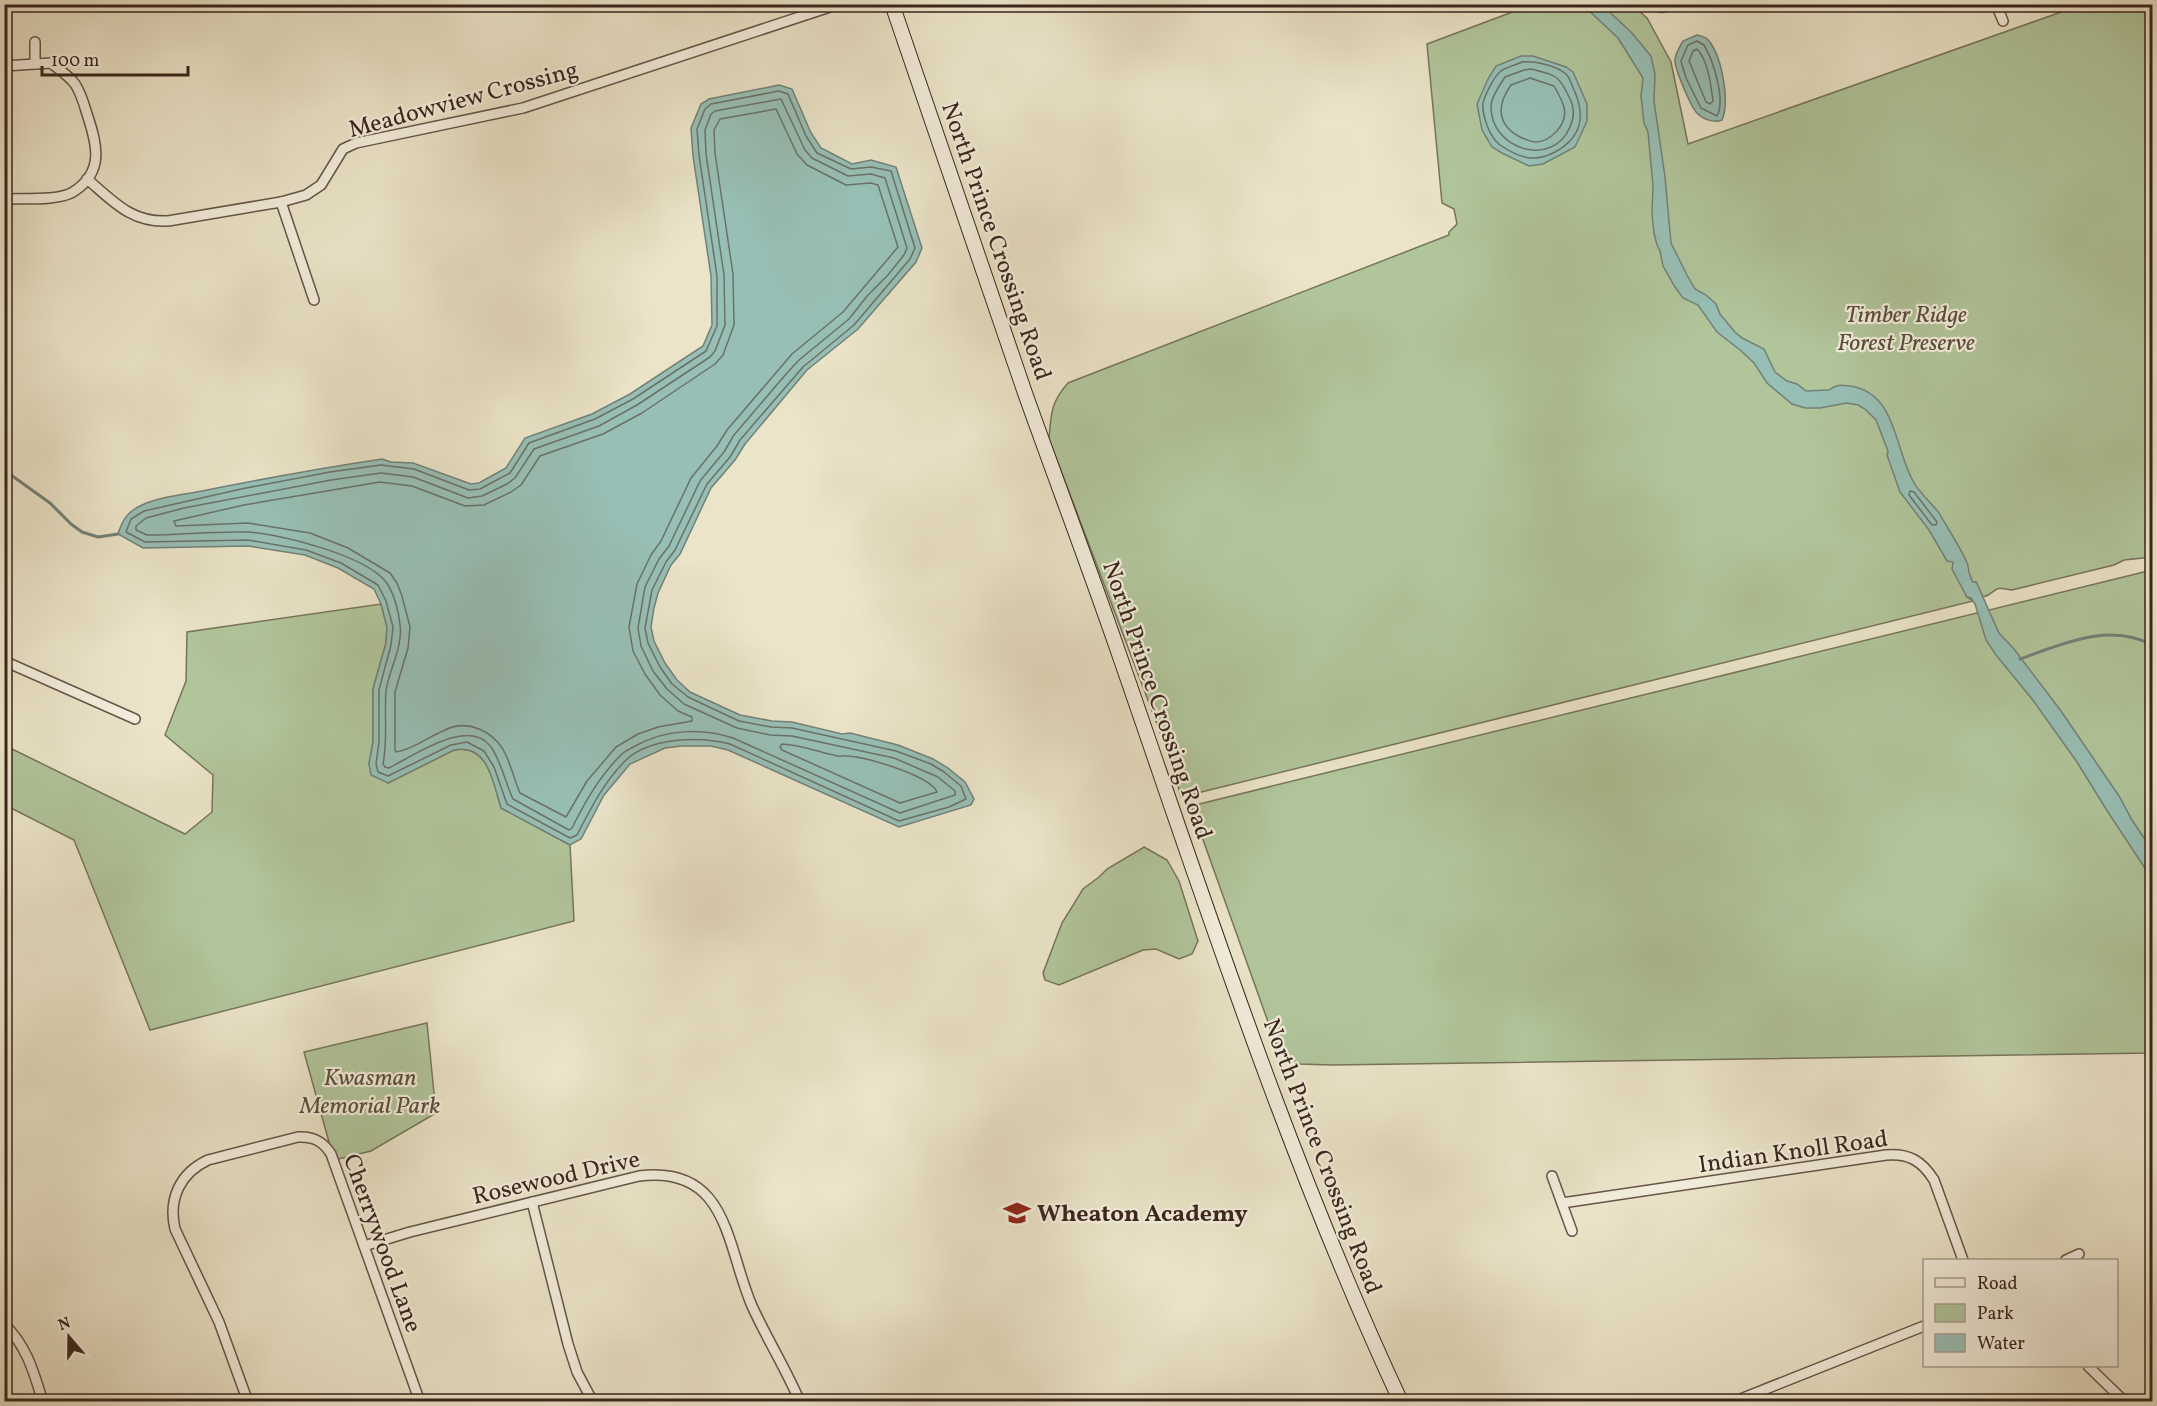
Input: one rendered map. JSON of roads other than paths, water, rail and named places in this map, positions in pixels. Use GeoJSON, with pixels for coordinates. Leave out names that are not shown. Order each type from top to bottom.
{"type":"FeatureCollection","features":[{"type":"Feature","properties":{"kind":"street","name":"Meadowview Crossing"},"geometry":{"type":"LineString","coordinates":[[87,179],[136,217],[153,221],[168,221],[281,202],[306,195],[321,185],[343,149],[356,143],[523,108],[839,4]]}},
{"type":"Feature","properties":{"kind":"street","name":"North Prince Crossing Road"},"geometry":{"type":"LineString","coordinates":[[892,4],[1221,952],[1335,1254],[1401,1401]]}},
{"type":"Feature","properties":{"kind":"street"},"geometry":{"type":"LineString","coordinates":[[1996,4],[2003,21]]}},
{"type":"Feature","properties":{"kind":"street"},"geometry":{"type":"LineString","coordinates":[[35,42],[35,64]]}},
{"type":"Feature","properties":{"kind":"street"},"geometry":{"type":"LineString","coordinates":[[4,66],[51,63],[70,78],[80,93],[96,141],[97,151],[94,168],[87,179],[73,192],[66,195],[4,199]]}},
{"type":"Feature","properties":{"kind":"street"},"geometry":{"type":"LineString","coordinates":[[281,202],[314,300]]}},
{"type":"Feature","properties":{"kind":"street"},"geometry":{"type":"LineString","coordinates":[[4,661],[135,719]]}},
{"type":"Feature","properties":{"kind":"street","name":"Cherrywood Lane"},"geometry":{"type":"LineString","coordinates":[[248,1401],[219,1322],[176,1228],[173,1207],[177,1187],[195,1167],[208,1160],[298,1137],[313,1137],[322,1142],[331,1154],[420,1401]]}},
{"type":"Feature","properties":{"kind":"street","name":"Indian Knoll Road"},"geometry":{"type":"LineString","coordinates":[[1562,1203],[1886,1155],[1912,1157],[1929,1172],[1934,1180],[1963,1259]]}},
{"type":"Feature","properties":{"kind":"street","name":"Rosewood Drive"},"geometry":{"type":"LineString","coordinates":[[364,1246],[410,1232],[651,1174],[684,1179],[711,1200],[722,1217],[751,1304],[800,1401]]}},
{"type":"Feature","properties":{"kind":"street"},"geometry":{"type":"LineString","coordinates":[[1552,1176],[1572,1231]]}},
{"type":"Feature","properties":{"kind":"street"},"geometry":{"type":"LineString","coordinates":[[532,1202],[568,1344],[577,1372],[593,1401]]}},
{"type":"Feature","properties":{"kind":"street"},"geometry":{"type":"LineString","coordinates":[[2068,1259],[2079,1254]]}},
{"type":"Feature","properties":{"kind":"street"},"geometry":{"type":"LineString","coordinates":[[4,1324],[14,1333],[24,1348],[44,1401]]}},
{"type":"Feature","properties":{"kind":"street"},"geometry":{"type":"LineString","coordinates":[[1733,1401],[1923,1326]]}},
{"type":"Feature","properties":{"kind":"street"},"geometry":{"type":"LineString","coordinates":[[2090,1367],[2125,1401]]}},
{"type":"Feature","properties":{"kind":"water"},"geometry":{"type":"Polygon","coordinates":[[[1583,5],[1602,5],[1632,33],[1651,56],[1655,74],[1654,101],[1665,177],[1671,243],[1695,289],[1716,304],[1720,314],[1735,332],[1764,349],[1775,372],[1787,381],[1797,384],[1806,391],[1829,390],[1839,385],[1850,386],[1865,391],[1877,399],[1886,410],[1913,481],[1939,513],[1960,548],[1971,578],[1973,582],[1976,582],[1999,633],[2061,711],[2119,796],[2152,850],[2152,879],[2077,762],[1986,640],[1975,604],[1971,598],[1967,597],[1952,569],[1953,562],[1947,561],[1929,530],[1900,492],[1876,420],[1858,405],[1847,403],[1805,408],[1792,404],[1767,383],[1754,363],[1717,332],[1698,305],[1683,298],[1675,287],[1663,266],[1654,233],[1648,132],[1644,123],[1641,96],[1643,78],[1618,38],[1583,5]]]}},
{"type":"Feature","properties":{"kind":"water"},"geometry":{"type":"Polygon","coordinates":[[[1640,5],[1680,5],[1669,11],[1660,12],[1640,5]]]}},
{"type":"Feature","properties":{"kind":"water"},"geometry":{"type":"Polygon","coordinates":[[[1697,35],[1708,40],[1714,48],[1721,68],[1725,91],[1722,120],[1709,120],[1696,112],[1686,94],[1675,64],[1677,52],[1683,41],[1697,35]]]}},
{"type":"Feature","properties":{"kind":"water"},"geometry":{"type":"Polygon","coordinates":[[[1521,56],[1533,56],[1566,67],[1573,72],[1587,104],[1587,121],[1575,147],[1543,164],[1529,166],[1492,147],[1482,130],[1477,104],[1496,66],[1521,56]]]}},
{"type":"Feature","properties":{"kind":"water"},"geometry":{"type":"Polygon","coordinates":[[[779,85],[792,89],[811,133],[821,148],[852,164],[871,160],[896,167],[922,248],[916,262],[858,329],[807,370],[711,488],[680,554],[671,565],[658,593],[651,627],[654,641],[677,680],[690,692],[740,715],[792,722],[842,734],[850,733],[898,745],[933,759],[965,782],[974,799],[971,805],[899,827],[728,750],[711,746],[682,746],[665,748],[630,764],[604,795],[581,839],[570,845],[501,808],[492,776],[482,758],[475,752],[465,749],[454,750],[388,783],[371,775],[369,764],[373,742],[373,689],[386,643],[387,627],[374,589],[338,568],[305,555],[248,546],[143,548],[118,534],[123,521],[135,508],[162,498],[382,459],[391,462],[413,463],[471,484],[479,483],[506,468],[525,438],[592,414],[630,394],[703,346],[712,325],[711,276],[691,128],[701,104],[709,99],[779,85]]]}},
{"type":"Feature","properties":{"kind":"waterway"},"geometry":{"type":"LineString","coordinates":[[4,470],[50,503],[82,532],[98,537],[118,534]]}},
{"type":"Feature","properties":{"kind":"waterway"},"geometry":{"type":"LineString","coordinates":[[2020,659],[2069,642],[2102,635],[2136,638],[2152,645]]}},
{"type":"Feature","properties":{"kind":"waterway"},"geometry":{"type":"LineString","coordinates":[[2152,780],[2150,784],[2152,789]]}},
{"type":"Feature","properties":{"kind":"place","name":"Wheaton Academy"},"geometry":{"type":"Point","coordinates":[1017,1213]}},
{"type":"Feature","properties":{"kind":"park label","name":"Timber Ridge Forest Preserve"},"geometry":{"type":"Point","coordinates":[1906,328]}},
{"type":"Feature","properties":{"kind":"park label","name":"Kwasman Memorial Park"},"geometry":{"type":"Point","coordinates":[370,1091]}}]}
